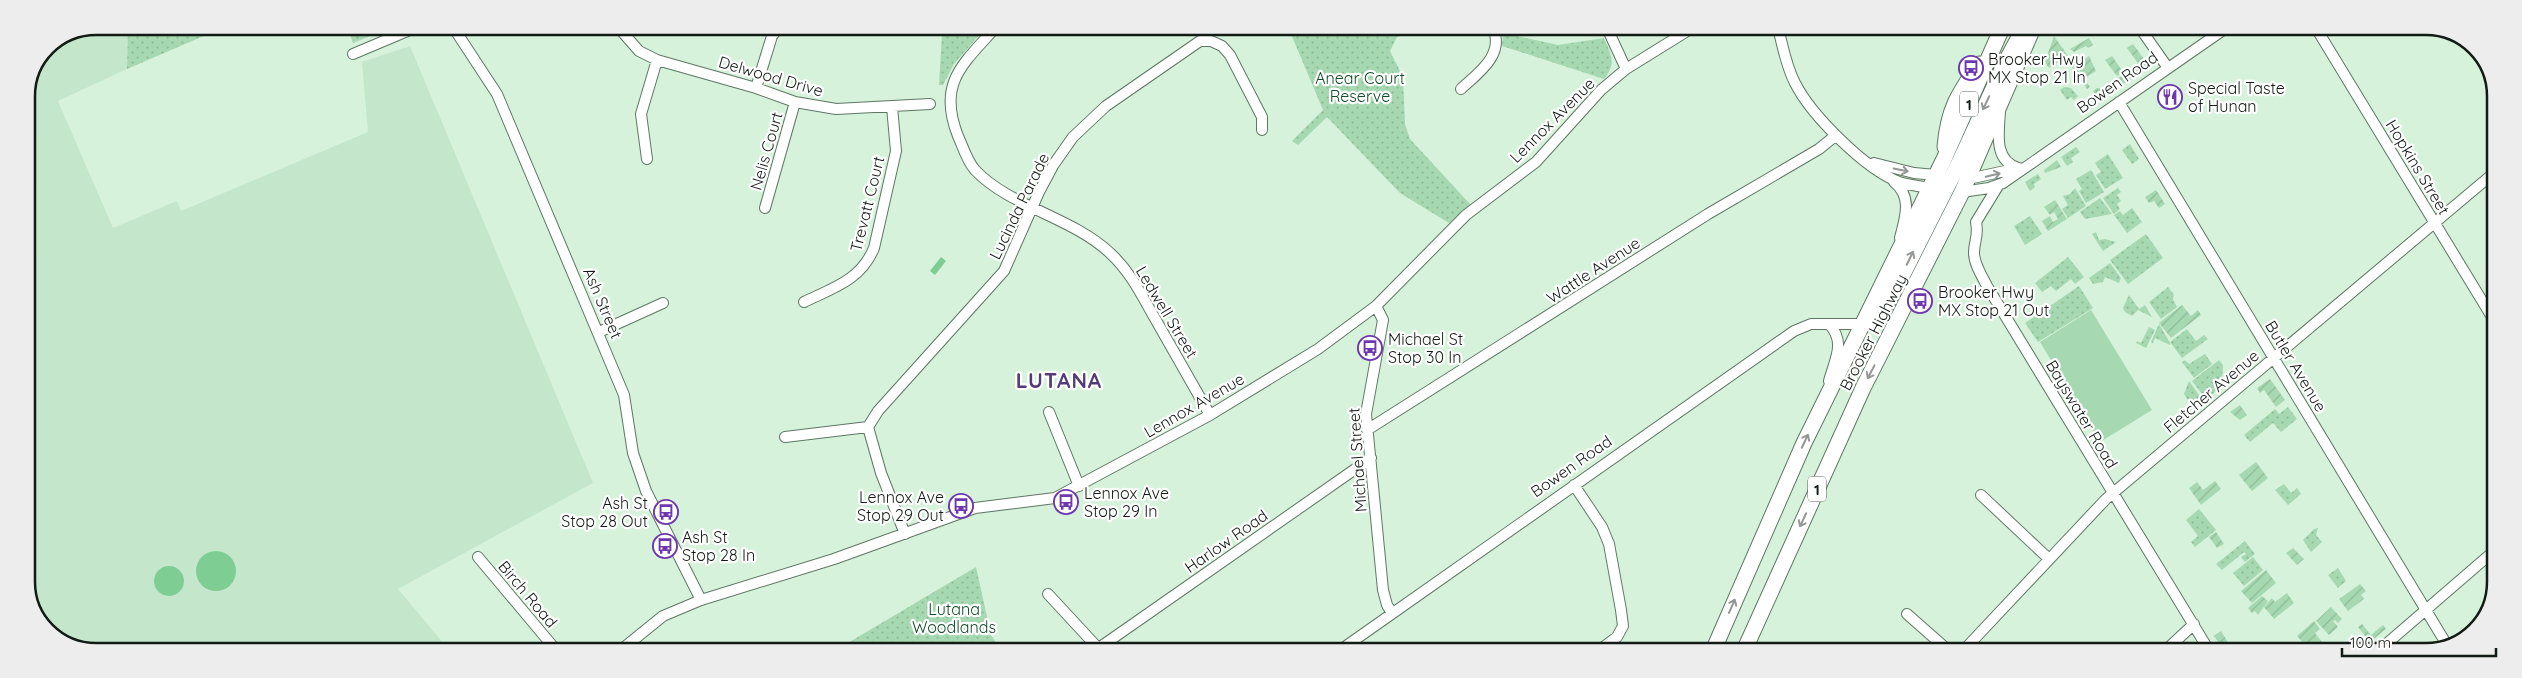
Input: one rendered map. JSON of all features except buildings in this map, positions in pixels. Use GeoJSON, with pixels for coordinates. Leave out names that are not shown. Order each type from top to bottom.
{"type":"FeatureCollection","features":[{"type":"Feature","properties":{"kind":"highway","name":"Brooker Highway"},"geometry":{"type":"LineString","coordinates":[[1717,643],[1821,409],[1892,268],[1940,182],[1949,115],[1960,92],[1998,35]]}},
{"type":"Feature","properties":{"kind":"highway"},"geometry":{"type":"LineString","coordinates":[[1863,324],[1876,319],[1886,304],[1940,182],[2020,35]]}},
{"type":"Feature","properties":{"kind":"highway","name":"Brooker Highway"},"geometry":{"type":"LineString","coordinates":[[1748,643],[1863,388],[1965,186],[2000,110],[2030,35]]}},
{"type":"Feature","properties":{"kind":"highway","name":"Bowen Road"},"geometry":{"type":"LineString","coordinates":[[1940,182],[1965,186]]}},
{"type":"Feature","properties":{"kind":"street"},"geometry":{"type":"LineString","coordinates":[[353,54],[397,35]]}},
{"type":"Feature","properties":{"kind":"street","name":"Ash Street"},"geometry":{"type":"LineString","coordinates":[[458,35],[497,94],[624,395],[633,453],[646,491],[701,600]]}},
{"type":"Feature","properties":{"kind":"street","name":"Delwood Drive"},"geometry":{"type":"LineString","coordinates":[[625,35],[639,51],[657,60],[756,88],[795,102],[836,109],[930,104]]}},
{"type":"Feature","properties":{"kind":"street"},"geometry":{"type":"LineString","coordinates":[[756,88],[773,35]]}},
{"type":"Feature","properties":{"kind":"street","name":"Ledwell Street"},"geometry":{"type":"LineString","coordinates":[[989,35],[961,68],[950,88],[952,112],[962,145],[974,169],[993,184],[1088,234],[1111,254],[1133,280],[1210,415]]}},
{"type":"Feature","properties":{"kind":"street"},"geometry":{"type":"LineString","coordinates":[[1461,90],[1492,60],[1496,48],[1494,35]]}},
{"type":"Feature","properties":{"kind":"street"},"geometry":{"type":"LineString","coordinates":[[1610,35],[1626,69]]}},
{"type":"Feature","properties":{"kind":"street","name":"Lennox Avenue"},"geometry":{"type":"LineString","coordinates":[[630,643],[663,616],[701,600],[834,559],[975,508],[1056,498],[1210,415],[1318,349],[1376,306],[1466,215],[1536,162],[1601,90],[1626,69],[1681,35]]}},
{"type":"Feature","properties":{"kind":"street"},"geometry":{"type":"LineString","coordinates":[[1780,35],[1788,67],[1796,85],[1835,136],[1904,191],[1906,200],[1902,230],[1892,268]]}},
{"type":"Feature","properties":{"kind":"street"},"geometry":{"type":"LineString","coordinates":[[2145,35],[2168,68]]}},
{"type":"Feature","properties":{"kind":"street","name":"Bowen Road"},"geometry":{"type":"LineString","coordinates":[[1965,186],[1998,186],[2216,35]]}},
{"type":"Feature","properties":{"kind":"street","name":"Hopkins Street"},"geometry":{"type":"LineString","coordinates":[[2320,35],[2487,309]]}},
{"type":"Feature","properties":{"kind":"street","name":"Lucinda Parade"},"geometry":{"type":"LineString","coordinates":[[868,427],[878,411],[1004,272],[1054,164],[1086,122],[1200,41],[1211,41],[1222,46],[1230,55],[1262,117],[1262,130]]}},
{"type":"Feature","properties":{"kind":"street"},"geometry":{"type":"LineString","coordinates":[[647,159],[641,114],[657,60]]}},
{"type":"Feature","properties":{"kind":"street","name":"Nelis Court"},"geometry":{"type":"LineString","coordinates":[[764,208],[795,102]]}},
{"type":"Feature","properties":{"kind":"street","name":"Butler Avenue"},"geometry":{"type":"LineString","coordinates":[[2119,102],[2444,640]]}},
{"type":"Feature","properties":{"kind":"street","name":"Trevatt Court"},"geometry":{"type":"LineString","coordinates":[[804,302],[854,276],[869,260],[874,248],[894,163],[896,136],[892,107]]}},
{"type":"Feature","properties":{"kind":"street"},"geometry":{"type":"LineString","coordinates":[[2000,110],[2000,149],[2005,161],[2018,168]]}},
{"type":"Feature","properties":{"kind":"street","name":"Wattle Avenue"},"geometry":{"type":"LineString","coordinates":[[1367,430],[1708,214],[1819,149],[1835,136]]}},
{"type":"Feature","properties":{"kind":"street"},"geometry":{"type":"LineString","coordinates":[[1866,160],[1940,182]]}},
{"type":"Feature","properties":{"kind":"street","name":"Bowen Road"},"geometry":{"type":"LineString","coordinates":[[1965,186],[2029,164]]}},
{"type":"Feature","properties":{"kind":"street"},"geometry":{"type":"LineString","coordinates":[[1886,175],[1904,184],[1940,182]]}},
{"type":"Feature","properties":{"kind":"street","name":"Fletcher Avenue"},"geometry":{"type":"LineString","coordinates":[[1970,643],[2049,558],[2113,494],[2487,179]]}},
{"type":"Feature","properties":{"kind":"street","name":"Bayswater Road"},"geometry":{"type":"LineString","coordinates":[[1998,186],[1976,222],[1978,233],[1974,252],[1976,262],[1987,286],[2205,643]]}},
{"type":"Feature","properties":{"kind":"street"},"geometry":{"type":"LineString","coordinates":[[599,332],[663,303]]}},
{"type":"Feature","properties":{"kind":"street","name":"Michael Street"},"geometry":{"type":"LineString","coordinates":[[1376,306],[1383,320],[1368,398],[1367,430],[1383,590],[1386,605],[1392,613]]}},
{"type":"Feature","properties":{"kind":"street","name":"Bowen Road"},"geometry":{"type":"LineString","coordinates":[[1350,643],[1794,331],[1811,324],[1863,324]]}},
{"type":"Feature","properties":{"kind":"street"},"geometry":{"type":"LineString","coordinates":[[1821,409],[1839,344],[1839,338],[1829,324]]}},
{"type":"Feature","properties":{"kind":"street"},"geometry":{"type":"LineString","coordinates":[[1049,412],[1080,486]]}},
{"type":"Feature","properties":{"kind":"street"},"geometry":{"type":"LineString","coordinates":[[786,438],[868,427],[881,472],[905,534]]}},
{"type":"Feature","properties":{"kind":"street","name":"Harlow Road"},"geometry":{"type":"LineString","coordinates":[[1106,643],[1371,458]]}},
{"type":"Feature","properties":{"kind":"street"},"geometry":{"type":"LineString","coordinates":[[1574,485],[1602,527],[1609,544],[1623,626],[1617,637],[1609,643]]}},
{"type":"Feature","properties":{"kind":"street"},"geometry":{"type":"LineString","coordinates":[[1982,495],[2049,558]]}},
{"type":"Feature","properties":{"kind":"street","name":"Birch Road"},"geometry":{"type":"LineString","coordinates":[[478,557],[550,643]]}},
{"type":"Feature","properties":{"kind":"street"},"geometry":{"type":"LineString","coordinates":[[2387,643],[2487,557]]}},
{"type":"Feature","properties":{"kind":"street","name":"Harlow Road"},"geometry":{"type":"LineString","coordinates":[[1048,594],[1092,643]]}},
{"type":"Feature","properties":{"kind":"street"},"geometry":{"type":"LineString","coordinates":[[1907,614],[1940,643]]}},
{"type":"Feature","properties":{"kind":"street"},"geometry":{"type":"LineString","coordinates":[[2174,643],[2194,624]]}},
{"type":"Feature","properties":{"kind":"shaded area"},"geometry":{"type":"Polygon","coordinates":[[[128,35],[127,69],[58,101],[113,228],[177,201],[181,211],[368,132],[362,62],[410,46],[593,483],[398,589],[443,643],[96,643],[80,641],[69,637],[56,628],[45,616],[36,594],[35,586],[35,96],[36,84],[45,62],[62,45],[84,36],[128,35]]]}},
{"type":"Feature","properties":{"kind":"shaded area"},"geometry":{"type":"Polygon","coordinates":[[[941,257],[946,261],[935,275],[930,271],[941,257]]]}},
{"type":"Feature","properties":{"kind":"shaded area"},"geometry":{"type":"Polygon","coordinates":[[[216,551],[230,557],[236,571],[230,585],[216,591],[202,585],[196,571],[202,557],[216,551]]]}},
{"type":"Feature","properties":{"kind":"shaded area"},"geometry":{"type":"Polygon","coordinates":[[[169,566],[175,567],[183,575],[183,587],[175,595],[169,596],[163,595],[155,587],[154,581],[155,575],[163,567],[169,566]]]}},
{"type":"Feature","properties":{"kind":"green space"},"geometry":{"type":"Polygon","coordinates":[[[128,35],[206,35],[127,69],[128,35]]]}},
{"type":"Feature","properties":{"kind":"green space"},"geometry":{"type":"Polygon","coordinates":[[[350,35],[373,35],[353,43],[350,35]]]}},
{"type":"Feature","properties":{"kind":"green space"},"geometry":{"type":"Polygon","coordinates":[[[942,35],[979,35],[954,64],[943,85],[939,85],[942,35]]]}},
{"type":"Feature","properties":{"kind":"green space","name":"Anear Court Reserve"},"geometry":{"type":"Polygon","coordinates":[[[1291,35],[1406,35],[1397,37],[1390,51],[1403,77],[1405,124],[1410,139],[1470,204],[1449,223],[1400,193],[1327,117],[1298,145],[1292,141],[1323,110],[1291,35]]]}},
{"type":"Feature","properties":{"kind":"green space"},"geometry":{"type":"Polygon","coordinates":[[[1503,35],[1512,35],[1558,45],[1604,38],[1612,63],[1604,79],[1502,46],[1503,35]]]}},
{"type":"Feature","properties":{"kind":"green space"},"geometry":{"type":"Polygon","coordinates":[[[2054,36],[2090,87],[2087,89],[2063,54],[2056,58],[2058,62],[2049,68],[2045,62],[2054,36]]]}},
{"type":"Feature","properties":{"kind":"green space"},"geometry":{"type":"Polygon","coordinates":[[[2089,38],[2093,45],[2088,48],[2086,46],[2074,52],[2070,49],[2089,38]]]}},
{"type":"Feature","properties":{"kind":"green space"},"geometry":{"type":"Polygon","coordinates":[[[2133,44],[2149,66],[2123,84],[2118,78],[2124,74],[2126,76],[2140,66],[2127,48],[2133,44]]]}},
{"type":"Feature","properties":{"kind":"green space"},"geometry":{"type":"Polygon","coordinates":[[[2089,56],[2096,71],[2085,78],[2076,65],[2089,56]]]}},
{"type":"Feature","properties":{"kind":"green space"},"geometry":{"type":"Polygon","coordinates":[[[2112,56],[2123,72],[2117,76],[2105,60],[2112,56]]]}},
{"type":"Feature","properties":{"kind":"green space"},"geometry":{"type":"Polygon","coordinates":[[[2064,87],[2071,88],[2078,96],[2074,100],[2071,97],[2067,100],[2060,90],[2064,87]]]}},
{"type":"Feature","properties":{"kind":"green space"},"geometry":{"type":"Polygon","coordinates":[[[2097,88],[2113,92],[2100,101],[2093,91],[2097,88]]]}},
{"type":"Feature","properties":{"kind":"green space"},"geometry":{"type":"Polygon","coordinates":[[[2130,144],[2139,159],[2132,164],[2122,150],[2130,144]]]}},
{"type":"Feature","properties":{"kind":"green space"},"geometry":{"type":"Polygon","coordinates":[[[2076,147],[2080,152],[2071,158],[2073,162],[2067,166],[2061,157],[2076,147]]]}},
{"type":"Feature","properties":{"kind":"green space"},"geometry":{"type":"Polygon","coordinates":[[[2108,154],[2123,178],[2105,189],[2096,175],[2101,172],[2095,163],[2108,154]]]}},
{"type":"Feature","properties":{"kind":"green space"},"geometry":{"type":"Polygon","coordinates":[[[2057,160],[2061,167],[2045,173],[2044,170],[2057,160]]]}},
{"type":"Feature","properties":{"kind":"green space"},"geometry":{"type":"Polygon","coordinates":[[[2091,170],[2104,192],[2086,203],[2079,191],[2082,189],[2076,179],[2091,170]]]}},
{"type":"Feature","properties":{"kind":"green space"},"geometry":{"type":"Polygon","coordinates":[[[2038,174],[2041,179],[2034,184],[2035,187],[2030,191],[2025,182],[2038,174]]]}},
{"type":"Feature","properties":{"kind":"green space"},"geometry":{"type":"Polygon","coordinates":[[[2075,188],[2086,206],[2068,218],[2062,209],[2068,205],[2063,196],[2070,194],[2075,188]]]}},
{"type":"Feature","properties":{"kind":"green space"},"geometry":{"type":"Polygon","coordinates":[[[2118,188],[2121,192],[2117,195],[2121,201],[2117,204],[2120,209],[2114,214],[2103,198],[2118,188]]]}},
{"type":"Feature","properties":{"kind":"green space"},"geometry":{"type":"Polygon","coordinates":[[[2156,190],[2165,204],[2159,208],[2154,201],[2149,203],[2145,197],[2156,190]]]}},
{"type":"Feature","properties":{"kind":"green space"},"geometry":{"type":"Polygon","coordinates":[[[2100,198],[2112,214],[2085,219],[2080,212],[2100,198]]]}},
{"type":"Feature","properties":{"kind":"green space"},"geometry":{"type":"Polygon","coordinates":[[[2055,200],[2067,219],[2048,231],[2042,221],[2050,216],[2053,222],[2058,219],[2054,212],[2050,215],[2044,207],[2055,200]]]}},
{"type":"Feature","properties":{"kind":"green space"},"geometry":{"type":"Polygon","coordinates":[[[2132,208],[2142,222],[2127,233],[2114,215],[2120,211],[2123,215],[2132,208]]]}},
{"type":"Feature","properties":{"kind":"green space"},"geometry":{"type":"Polygon","coordinates":[[[2030,216],[2042,234],[2025,245],[2014,226],[2030,216]]]}},
{"type":"Feature","properties":{"kind":"green space"},"geometry":{"type":"Polygon","coordinates":[[[2096,232],[2099,240],[2105,239],[2116,242],[2103,251],[2092,234],[2096,232]]]}},
{"type":"Feature","properties":{"kind":"green space"},"geometry":{"type":"Polygon","coordinates":[[[2146,234],[2163,258],[2128,284],[2110,260],[2146,234]]]}},
{"type":"Feature","properties":{"kind":"green space"},"geometry":{"type":"Polygon","coordinates":[[[2068,257],[2084,277],[2075,284],[2071,279],[2056,291],[2051,286],[2042,292],[2035,283],[2068,257]]]}},
{"type":"Feature","properties":{"kind":"green space"},"geometry":{"type":"Polygon","coordinates":[[[2110,263],[2121,278],[2119,283],[2105,277],[2103,282],[2093,284],[2089,278],[2110,263]]]}},
{"type":"Feature","properties":{"kind":"green space"},"geometry":{"type":"Polygon","coordinates":[[[2079,286],[2093,308],[2038,342],[2025,323],[2079,286]]]}},
{"type":"Feature","properties":{"kind":"green space"},"geometry":{"type":"Polygon","coordinates":[[[2168,287],[2174,295],[2173,299],[2177,307],[2161,319],[2149,302],[2168,287]]]}},
{"type":"Feature","properties":{"kind":"green space"},"geometry":{"type":"Polygon","coordinates":[[[2129,295],[2139,309],[2145,305],[2152,317],[2138,310],[2132,316],[2125,312],[2123,308],[2129,295]]]}},
{"type":"Feature","properties":{"kind":"green space"},"geometry":{"type":"Polygon","coordinates":[[[2182,305],[2191,316],[2198,310],[2201,315],[2171,338],[2159,323],[2182,305]]]}},
{"type":"Feature","properties":{"kind":"green space"},"geometry":{"type":"Polygon","coordinates":[[[2091,310],[2152,410],[2100,442],[2040,342],[2091,310]]]}},
{"type":"Feature","properties":{"kind":"green space"},"geometry":{"type":"Polygon","coordinates":[[[2159,324],[2170,345],[2155,338],[2153,343],[2151,342],[2159,324]]]}},
{"type":"Feature","properties":{"kind":"green space"},"geometry":{"type":"Polygon","coordinates":[[[2149,327],[2155,330],[2146,348],[2136,343],[2137,341],[2141,343],[2149,327]]]}},
{"type":"Feature","properties":{"kind":"green space"},"geometry":{"type":"Polygon","coordinates":[[[2187,329],[2196,341],[2204,335],[2208,339],[2182,358],[2170,342],[2187,329]]]}},
{"type":"Feature","properties":{"kind":"green space"},"geometry":{"type":"Polygon","coordinates":[[[2205,354],[2212,364],[2194,378],[2182,362],[2185,360],[2189,364],[2205,354]]]}},
{"type":"Feature","properties":{"kind":"green space"},"geometry":{"type":"Polygon","coordinates":[[[2219,360],[2223,365],[2222,380],[2218,383],[2221,387],[2206,399],[2192,381],[2219,360]]]}},
{"type":"Feature","properties":{"kind":"green space"},"geometry":{"type":"Polygon","coordinates":[[[2270,379],[2285,400],[2276,407],[2264,390],[2260,393],[2257,388],[2270,379]]]}},
{"type":"Feature","properties":{"kind":"green space"},"geometry":{"type":"Polygon","coordinates":[[[2189,381],[2199,395],[2199,402],[2181,415],[2180,412],[2191,405],[2184,394],[2189,381]]]}},
{"type":"Feature","properties":{"kind":"green space"},"geometry":{"type":"Polygon","coordinates":[[[2240,405],[2247,415],[2240,420],[2230,412],[2240,405]]]}},
{"type":"Feature","properties":{"kind":"green space"},"geometry":{"type":"Polygon","coordinates":[[[2288,407],[2297,419],[2281,432],[2273,423],[2250,442],[2244,435],[2275,409],[2279,414],[2288,407]]]}},
{"type":"Feature","properties":{"kind":"green space"},"geometry":{"type":"Polygon","coordinates":[[[2256,462],[2268,478],[2252,491],[2239,475],[2256,462]]]}},
{"type":"Feature","properties":{"kind":"green space"},"geometry":{"type":"Polygon","coordinates":[[[2215,481],[2221,489],[2201,505],[2189,488],[2197,482],[2203,490],[2215,481]]]}},
{"type":"Feature","properties":{"kind":"green space"},"geometry":{"type":"Polygon","coordinates":[[[2284,484],[2291,493],[2297,488],[2301,494],[2288,505],[2275,490],[2284,484]]]}},
{"type":"Feature","properties":{"kind":"green space"},"geometry":{"type":"Polygon","coordinates":[[[2199,509],[2216,530],[2195,547],[2191,542],[2198,536],[2186,520],[2199,509]]]}},
{"type":"Feature","properties":{"kind":"green space"},"geometry":{"type":"Polygon","coordinates":[[[2318,528],[2316,535],[2322,542],[2311,552],[2303,540],[2314,529],[2318,528]]]}},
{"type":"Feature","properties":{"kind":"green space"},"geometry":{"type":"Polygon","coordinates":[[[2216,532],[2224,544],[2217,548],[2209,537],[2216,532]]]}},
{"type":"Feature","properties":{"kind":"green space"},"geometry":{"type":"Polygon","coordinates":[[[2245,541],[2255,554],[2245,562],[2241,557],[2246,554],[2244,552],[2222,570],[2216,564],[2245,541]]]}},
{"type":"Feature","properties":{"kind":"green space"},"geometry":{"type":"Polygon","coordinates":[[[2293,548],[2304,559],[2297,565],[2286,553],[2293,548]]]}},
{"type":"Feature","properties":{"kind":"green space"},"geometry":{"type":"Polygon","coordinates":[[[2253,557],[2263,570],[2244,586],[2233,573],[2253,557]]]}},
{"type":"Feature","properties":{"kind":"green space","name":"Lutana Woodlands"},"geometry":{"type":"Polygon","coordinates":[[[976,567],[991,635],[996,643],[848,643],[976,567]]]}},
{"type":"Feature","properties":{"kind":"green space"},"geometry":{"type":"Polygon","coordinates":[[[2338,568],[2346,581],[2338,588],[2328,575],[2338,568]]]}},
{"type":"Feature","properties":{"kind":"green space"},"geometry":{"type":"Polygon","coordinates":[[[2266,570],[2276,583],[2252,603],[2241,591],[2266,570]]]}},
{"type":"Feature","properties":{"kind":"green space"},"geometry":{"type":"Polygon","coordinates":[[[2360,584],[2366,591],[2361,595],[2364,599],[2348,611],[2339,599],[2360,584]]]}},
{"type":"Feature","properties":{"kind":"green space"},"geometry":{"type":"Polygon","coordinates":[[[2287,593],[2294,603],[2274,619],[2264,607],[2272,598],[2275,602],[2287,593]]]}},
{"type":"Feature","properties":{"kind":"green space"},"geometry":{"type":"Polygon","coordinates":[[[2262,596],[2268,601],[2258,615],[2255,611],[2252,613],[2248,608],[2262,596]]]}},
{"type":"Feature","properties":{"kind":"green space"},"geometry":{"type":"Polygon","coordinates":[[[2331,607],[2342,619],[2338,623],[2335,620],[2333,621],[2338,627],[2329,635],[2316,621],[2331,607]]]}},
{"type":"Feature","properties":{"kind":"green space"},"geometry":{"type":"Polygon","coordinates":[[[2314,621],[2320,629],[2315,633],[2322,642],[2303,643],[2297,636],[2314,621]]]}},
{"type":"Feature","properties":{"kind":"green space"},"geometry":{"type":"Polygon","coordinates":[[[2362,624],[2371,635],[2383,625],[2386,629],[2370,642],[2358,627],[2362,624]]]}},
{"type":"Feature","properties":{"kind":"green space"},"geometry":{"type":"Polygon","coordinates":[[[2221,631],[2228,643],[2219,643],[2214,636],[2221,631]]]}},
{"type":"Feature","properties":{"kind":"place","name":"Brooker Hwy MX Stop 21 In"},"geometry":{"type":"Point","coordinates":[1971,68]}},
{"type":"Feature","properties":{"kind":"place","name":"Special Taste of Hunan"},"geometry":{"type":"Point","coordinates":[2170,97]}},
{"type":"Feature","properties":{"kind":"place","name":"Brooker Hwy MX Stop 21 Out"},"geometry":{"type":"Point","coordinates":[1920,301]}},
{"type":"Feature","properties":{"kind":"place","name":"Michael St Stop 30 In"},"geometry":{"type":"Point","coordinates":[1370,348]}},
{"type":"Feature","properties":{"kind":"place","name":"Lennox Ave Stop 29 In"},"geometry":{"type":"Point","coordinates":[1066,502]}},
{"type":"Feature","properties":{"kind":"place","name":"Lennox Ave Stop 29 Out"},"geometry":{"type":"Point","coordinates":[961,506]}},
{"type":"Feature","properties":{"kind":"place","name":"Ash St Stop 28 Out"},"geometry":{"type":"Point","coordinates":[666,512]}},
{"type":"Feature","properties":{"kind":"place","name":"Ash St Stop 28 In"},"geometry":{"type":"Point","coordinates":[665,546]}},
{"type":"Feature","properties":{"kind":"district","name":"LUTANA"},"geometry":{"type":"Point","coordinates":[1059,380]}}]}
